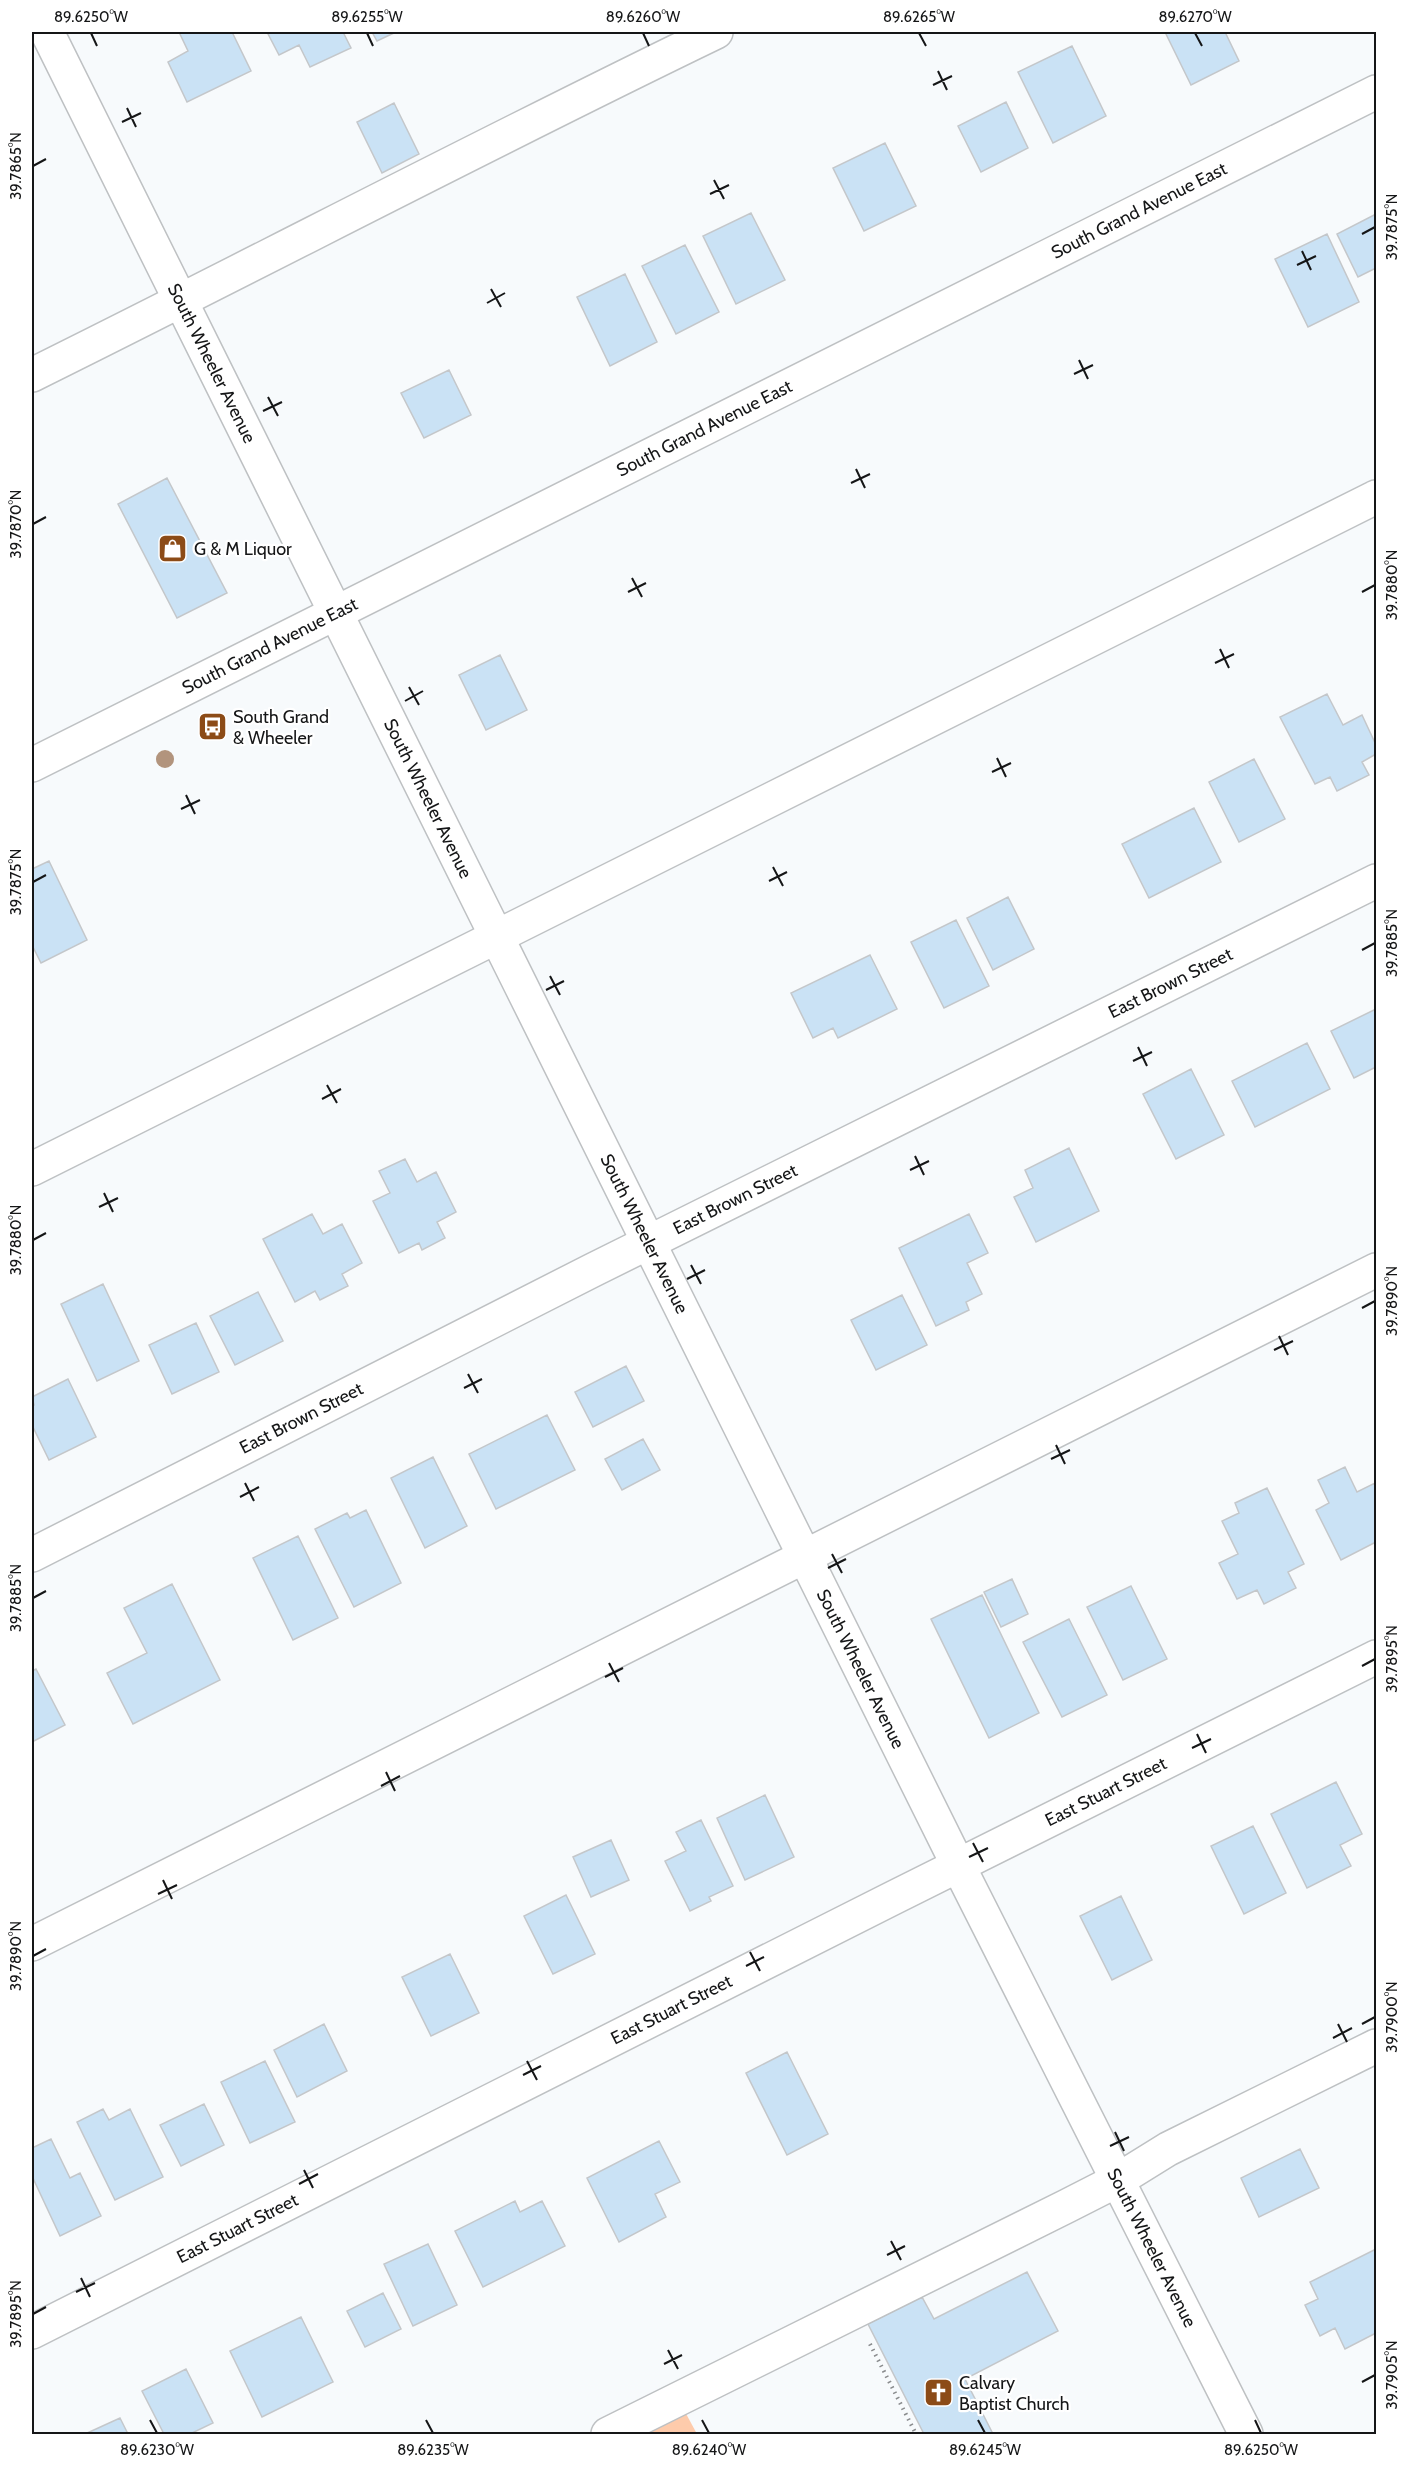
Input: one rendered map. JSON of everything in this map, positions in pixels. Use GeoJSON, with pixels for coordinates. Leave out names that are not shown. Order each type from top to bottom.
{"type":"FeatureCollection","features":[{"type":"Feature","properties":{"kind":"street","name":"South Wheeler Avenue"},"geometry":{"type":"LineString","coordinates":[[47,32],[958,1865],[1246,2434]]}},
{"type":"Feature","properties":{"kind":"street"},"geometry":{"type":"LineString","coordinates":[[32,375],[182,301],[519,127],[716,32]]}},
{"type":"Feature","properties":{"kind":"street","name":"South Grand Avenue East"},"geometry":{"type":"LineString","coordinates":[[32,765],[1377,92]]}},
{"type":"Feature","properties":{"kind":"street"},"geometry":{"type":"LineString","coordinates":[[32,1169],[499,938],[1377,497]]}},
{"type":"Feature","properties":{"kind":"street","name":"East Brown Street"},"geometry":{"type":"LineString","coordinates":[[32,1555],[648,1242],[1377,881]]}},
{"type":"Feature","properties":{"kind":"street"},"geometry":{"type":"LineString","coordinates":[[32,1944],[1377,1270]]}},
{"type":"Feature","properties":{"kind":"street","name":"East Stuart Street"},"geometry":{"type":"LineString","coordinates":[[32,2332],[958,1865],[1377,1657]]}},
{"type":"Feature","properties":{"kind":"street"},"geometry":{"type":"LineString","coordinates":[[608,2434],[1118,2180],[1168,2149],[1377,2046]]}},
{"type":"Feature","properties":{"kind":"path"},"geometry":{"type":"LineString","coordinates":[[867,2337],[916,2434]]}},
{"type":"Feature","properties":{"kind":"shaded area"},"geometry":{"type":"Polygon","coordinates":[[[684,2410],[697,2434],[635,2434],[684,2410]]]}},
{"type":"Feature","properties":{"kind":"building"},"geometry":{"type":"Polygon","coordinates":[[[179,32],[232,32],[251,71],[187,102],[168,62],[188,51],[179,32]]]}},
{"type":"Feature","properties":{"kind":"building"},"geometry":{"type":"Polygon","coordinates":[[[267,32],[343,32],[351,48],[310,67],[299,45],[279,55],[267,32]]]}},
{"type":"Feature","properties":{"kind":"building"},"geometry":{"type":"Polygon","coordinates":[[[372,32],[396,32],[377,41],[372,32]]]}},
{"type":"Feature","properties":{"kind":"building"},"geometry":{"type":"Polygon","coordinates":[[[1165,32],[1225,32],[1239,61],[1191,85],[1165,32]]]}},
{"type":"Feature","properties":{"kind":"building"},"geometry":{"type":"Polygon","coordinates":[[[1072,46],[1106,116],[1053,143],[1018,72],[1072,46]]]}},
{"type":"Feature","properties":{"kind":"building"},"geometry":{"type":"Polygon","coordinates":[[[1006,102],[1028,148],[981,172],[958,126],[1006,102]]]}},
{"type":"Feature","properties":{"kind":"building"},"geometry":{"type":"Polygon","coordinates":[[[394,103],[419,154],[382,173],[357,122],[394,103]]]}},
{"type":"Feature","properties":{"kind":"building"},"geometry":{"type":"Polygon","coordinates":[[[885,143],[916,206],[864,231],[833,168],[885,143]]]}},
{"type":"Feature","properties":{"kind":"building"},"geometry":{"type":"Polygon","coordinates":[[[751,213],[785,280],[736,304],[703,236],[751,213]]]}},
{"type":"Feature","properties":{"kind":"building"},"geometry":{"type":"Polygon","coordinates":[[[1376,214],[1376,268],[1358,277],[1337,234],[1376,214]]]}},
{"type":"Feature","properties":{"kind":"building"},"geometry":{"type":"Polygon","coordinates":[[[1327,234],[1359,302],[1308,327],[1275,259],[1327,234]]]}},
{"type":"Feature","properties":{"kind":"building"},"geometry":{"type":"Polygon","coordinates":[[[685,245],[719,312],[676,334],[642,266],[685,245]]]}},
{"type":"Feature","properties":{"kind":"building"},"geometry":{"type":"Polygon","coordinates":[[[625,274],[657,342],[610,366],[577,297],[625,274]]]}},
{"type":"Feature","properties":{"kind":"building"},"geometry":{"type":"Polygon","coordinates":[[[449,370],[471,415],[424,438],[401,393],[449,370]]]}},
{"type":"Feature","properties":{"kind":"building"},"geometry":{"type":"Polygon","coordinates":[[[167,478],[227,593],[177,618],[118,504],[167,478]]]}},
{"type":"Feature","properties":{"kind":"building"},"geometry":{"type":"Polygon","coordinates":[[[500,655],[527,710],[486,730],[459,675],[500,655]]]}},
{"type":"Feature","properties":{"kind":"building"},"geometry":{"type":"Polygon","coordinates":[[[1327,694],[1343,725],[1362,715],[1376,745],[1376,754],[1362,762],[1369,775],[1337,791],[1330,777],[1315,784],[1280,717],[1327,694]]]}},
{"type":"Feature","properties":{"kind":"building"},"geometry":{"type":"Polygon","coordinates":[[[1254,759],[1285,819],[1239,842],[1209,782],[1254,759]]]}},
{"type":"Feature","properties":{"kind":"building"},"geometry":{"type":"Polygon","coordinates":[[[1194,808],[1221,862],[1149,898],[1122,844],[1194,808]]]}},
{"type":"Feature","properties":{"kind":"building"},"geometry":{"type":"Polygon","coordinates":[[[49,861],[87,940],[41,963],[32,945],[32,869],[49,861]]]}},
{"type":"Feature","properties":{"kind":"building"},"geometry":{"type":"Polygon","coordinates":[[[1008,897],[1034,949],[993,970],[967,918],[1008,897]]]}},
{"type":"Feature","properties":{"kind":"building"},"geometry":{"type":"Polygon","coordinates":[[[956,920],[989,986],[944,1008],[911,942],[956,920]]]}},
{"type":"Feature","properties":{"kind":"building"},"geometry":{"type":"Polygon","coordinates":[[[870,955],[897,1009],[838,1038],[833,1028],[813,1038],[791,993],[870,955]]]}},
{"type":"Feature","properties":{"kind":"building"},"geometry":{"type":"Polygon","coordinates":[[[1376,1009],[1376,1067],[1354,1078],[1331,1031],[1376,1009]]]}},
{"type":"Feature","properties":{"kind":"building"},"geometry":{"type":"Polygon","coordinates":[[[1307,1043],[1330,1089],[1255,1127],[1232,1081],[1307,1043]]]}},
{"type":"Feature","properties":{"kind":"building"},"geometry":{"type":"Polygon","coordinates":[[[1191,1069],[1224,1135],[1176,1159],[1143,1094],[1191,1069]]]}},
{"type":"Feature","properties":{"kind":"building"},"geometry":{"type":"Polygon","coordinates":[[[1069,1148],[1099,1211],[1036,1242],[1014,1197],[1033,1188],[1025,1170],[1069,1148]]]}},
{"type":"Feature","properties":{"kind":"building"},"geometry":{"type":"Polygon","coordinates":[[[405,1159],[417,1182],[436,1172],[456,1212],[437,1222],[445,1238],[422,1250],[419,1243],[399,1253],[373,1201],[390,1193],[379,1171],[405,1159]]]}},
{"type":"Feature","properties":{"kind":"building"},"geometry":{"type":"Polygon","coordinates":[[[312,1214],[323,1234],[342,1224],[362,1263],[342,1274],[348,1286],[320,1300],[315,1291],[295,1302],[263,1239],[312,1214]]]}},
{"type":"Feature","properties":{"kind":"building"},"geometry":{"type":"Polygon","coordinates":[[[969,1214],[988,1253],[967,1263],[982,1294],[966,1302],[969,1310],[936,1326],[899,1248],[969,1214]]]}},
{"type":"Feature","properties":{"kind":"building"},"geometry":{"type":"Polygon","coordinates":[[[103,1284],[139,1361],[97,1381],[61,1304],[103,1284]]]}},
{"type":"Feature","properties":{"kind":"building"},"geometry":{"type":"Polygon","coordinates":[[[258,1292],[283,1341],[235,1365],[210,1316],[258,1292]]]}},
{"type":"Feature","properties":{"kind":"building"},"geometry":{"type":"Polygon","coordinates":[[[902,1295],[927,1345],[876,1370],[851,1320],[902,1295]]]}},
{"type":"Feature","properties":{"kind":"building"},"geometry":{"type":"Polygon","coordinates":[[[196,1323],[219,1372],[172,1394],[149,1345],[196,1323]]]}},
{"type":"Feature","properties":{"kind":"building"},"geometry":{"type":"Polygon","coordinates":[[[626,1366],[644,1401],[593,1427],[575,1392],[626,1366]]]}},
{"type":"Feature","properties":{"kind":"building"},"geometry":{"type":"Polygon","coordinates":[[[68,1379],[96,1437],[49,1460],[32,1425],[34,1405],[32,1397],[68,1379]]]}},
{"type":"Feature","properties":{"kind":"building"},"geometry":{"type":"Polygon","coordinates":[[[547,1415],[575,1470],[496,1509],[469,1454],[547,1415]]]}},
{"type":"Feature","properties":{"kind":"building"},"geometry":{"type":"Polygon","coordinates":[[[643,1439],[660,1470],[622,1490],[605,1459],[643,1439]]]}},
{"type":"Feature","properties":{"kind":"building"},"geometry":{"type":"Polygon","coordinates":[[[433,1457],[467,1526],[425,1548],[391,1478],[433,1457]]]}},
{"type":"Feature","properties":{"kind":"building"},"geometry":{"type":"Polygon","coordinates":[[[1345,1467],[1357,1492],[1375,1483],[1376,1542],[1341,1560],[1316,1510],[1329,1503],[1318,1480],[1345,1467]]]}},
{"type":"Feature","properties":{"kind":"building"},"geometry":{"type":"Polygon","coordinates":[[[1267,1488],[1304,1564],[1288,1572],[1296,1588],[1264,1604],[1257,1590],[1237,1599],[1219,1563],[1238,1554],[1222,1521],[1239,1513],[1235,1503],[1267,1488]]]}},
{"type":"Feature","properties":{"kind":"building"},"geometry":{"type":"Polygon","coordinates":[[[366,1510],[401,1583],[354,1607],[315,1529],[347,1513],[350,1518],[366,1510]]]}},
{"type":"Feature","properties":{"kind":"building"},"geometry":{"type":"Polygon","coordinates":[[[298,1536],[338,1618],[293,1640],[253,1558],[298,1536]]]}},
{"type":"Feature","properties":{"kind":"building"},"geometry":{"type":"Polygon","coordinates":[[[1012,1579],[1028,1614],[1001,1627],[984,1592],[1012,1579]]]}},
{"type":"Feature","properties":{"kind":"building"},"geometry":{"type":"Polygon","coordinates":[[[172,1584],[220,1680],[133,1724],[107,1673],[147,1653],[124,1608],[172,1584]]]}},
{"type":"Feature","properties":{"kind":"building"},"geometry":{"type":"Polygon","coordinates":[[[1131,1586],[1167,1659],[1123,1680],[1087,1607],[1131,1586]]]}},
{"type":"Feature","properties":{"kind":"building"},"geometry":{"type":"Polygon","coordinates":[[[982,1595],[1039,1713],[989,1738],[931,1619],[982,1595]]]}},
{"type":"Feature","properties":{"kind":"building"},"geometry":{"type":"Polygon","coordinates":[[[1069,1619],[1107,1695],[1062,1717],[1023,1642],[1069,1619]]]}},
{"type":"Feature","properties":{"kind":"building"},"geometry":{"type":"Polygon","coordinates":[[[36,1669],[65,1725],[32,1742],[32,1671],[36,1669]]]}},
{"type":"Feature","properties":{"kind":"building"},"geometry":{"type":"Polygon","coordinates":[[[1336,1782],[1362,1834],[1340,1845],[1351,1866],[1307,1888],[1271,1814],[1336,1782]]]}},
{"type":"Feature","properties":{"kind":"building"},"geometry":{"type":"Polygon","coordinates":[[[765,1795],[794,1857],[745,1880],[717,1818],[765,1795]]]}},
{"type":"Feature","properties":{"kind":"building"},"geometry":{"type":"Polygon","coordinates":[[[701,1820],[733,1886],[709,1897],[711,1901],[690,1911],[665,1861],[686,1851],[676,1832],[701,1820]]]}},
{"type":"Feature","properties":{"kind":"building"},"geometry":{"type":"Polygon","coordinates":[[[1253,1826],[1286,1893],[1244,1914],[1211,1846],[1253,1826]]]}},
{"type":"Feature","properties":{"kind":"building"},"geometry":{"type":"Polygon","coordinates":[[[611,1840],[629,1880],[591,1897],[573,1857],[611,1840]]]}},
{"type":"Feature","properties":{"kind":"building"},"geometry":{"type":"Polygon","coordinates":[[[566,1895],[595,1954],[553,1974],[524,1916],[566,1895]]]}},
{"type":"Feature","properties":{"kind":"building"},"geometry":{"type":"Polygon","coordinates":[[[1121,1896],[1152,1960],[1112,1980],[1080,1916],[1121,1896]]]}},
{"type":"Feature","properties":{"kind":"building"},"geometry":{"type":"Polygon","coordinates":[[[450,1954],[479,2013],[431,2036],[402,1977],[450,1954]]]}},
{"type":"Feature","properties":{"kind":"building"},"geometry":{"type":"Polygon","coordinates":[[[324,2024],[347,2071],[297,2097],[274,2050],[324,2024]]]}},
{"type":"Feature","properties":{"kind":"building"},"geometry":{"type":"Polygon","coordinates":[[[787,2052],[828,2134],[787,2155],[746,2073],[787,2052]]]}},
{"type":"Feature","properties":{"kind":"building"},"geometry":{"type":"Polygon","coordinates":[[[265,2061],[295,2122],[250,2143],[221,2082],[265,2061]]]}},
{"type":"Feature","properties":{"kind":"building"},"geometry":{"type":"Polygon","coordinates":[[[204,2104],[224,2145],[181,2166],[160,2125],[204,2104]]]}},
{"type":"Feature","properties":{"kind":"building"},"geometry":{"type":"Polygon","coordinates":[[[103,2109],[109,2120],[130,2109],[163,2177],[115,2200],[77,2122],[103,2109]]]}},
{"type":"Feature","properties":{"kind":"building"},"geometry":{"type":"Polygon","coordinates":[[[51,2139],[70,2178],[80,2173],[101,2216],[60,2236],[32,2176],[32,2148],[51,2139]]]}},
{"type":"Feature","properties":{"kind":"building"},"geometry":{"type":"Polygon","coordinates":[[[659,2141],[680,2182],[655,2194],[666,2217],[619,2242],[587,2178],[659,2141]]]}},
{"type":"Feature","properties":{"kind":"building"},"geometry":{"type":"Polygon","coordinates":[[[1300,2149],[1319,2188],[1259,2217],[1241,2178],[1300,2149]]]}},
{"type":"Feature","properties":{"kind":"building"},"geometry":{"type":"Polygon","coordinates":[[[515,2201],[520,2212],[542,2201],[565,2246],[483,2287],[455,2231],[515,2201]]]}},
{"type":"Feature","properties":{"kind":"building"},"geometry":{"type":"Polygon","coordinates":[[[428,2244],[457,2305],[413,2326],[384,2264],[428,2244]]]}},
{"type":"Feature","properties":{"kind":"building"},"geometry":{"type":"Polygon","coordinates":[[[1376,2249],[1376,2333],[1345,2349],[1335,2328],[1320,2336],[1305,2305],[1318,2299],[1310,2282],[1376,2249]]]}},
{"type":"Feature","properties":{"kind":"building"},"geometry":{"type":"Polygon","coordinates":[[[1027,2272],[1058,2331],[965,2379],[993,2434],[924,2434],[868,2324],[922,2297],[934,2319],[1027,2272]]]}},
{"type":"Feature","properties":{"kind":"building"},"geometry":{"type":"Polygon","coordinates":[[[383,2293],[401,2329],[365,2347],[347,2311],[383,2293]]]}},
{"type":"Feature","properties":{"kind":"building"},"geometry":{"type":"Polygon","coordinates":[[[301,2317],[333,2382],[262,2417],[230,2351],[301,2317]]]}},
{"type":"Feature","properties":{"kind":"building"},"geometry":{"type":"Polygon","coordinates":[[[186,2369],[213,2423],[190,2434],[164,2434],[142,2391],[186,2369]]]}},
{"type":"Feature","properties":{"kind":"building"},"geometry":{"type":"Polygon","coordinates":[[[120,2418],[128,2434],[85,2434],[120,2418]]]}},
{"type":"Feature","properties":{"kind":"place","name":"G & M Liquor"},"geometry":{"type":"Point","coordinates":[173,549]}},
{"type":"Feature","properties":{"kind":"place","name":"South Grand & Wheeler"},"geometry":{"type":"Point","coordinates":[212,727]}},
{"type":"Feature","properties":{"kind":"place","name":"Calvary Baptist Church"},"geometry":{"type":"Point","coordinates":[938,2393]}}]}
